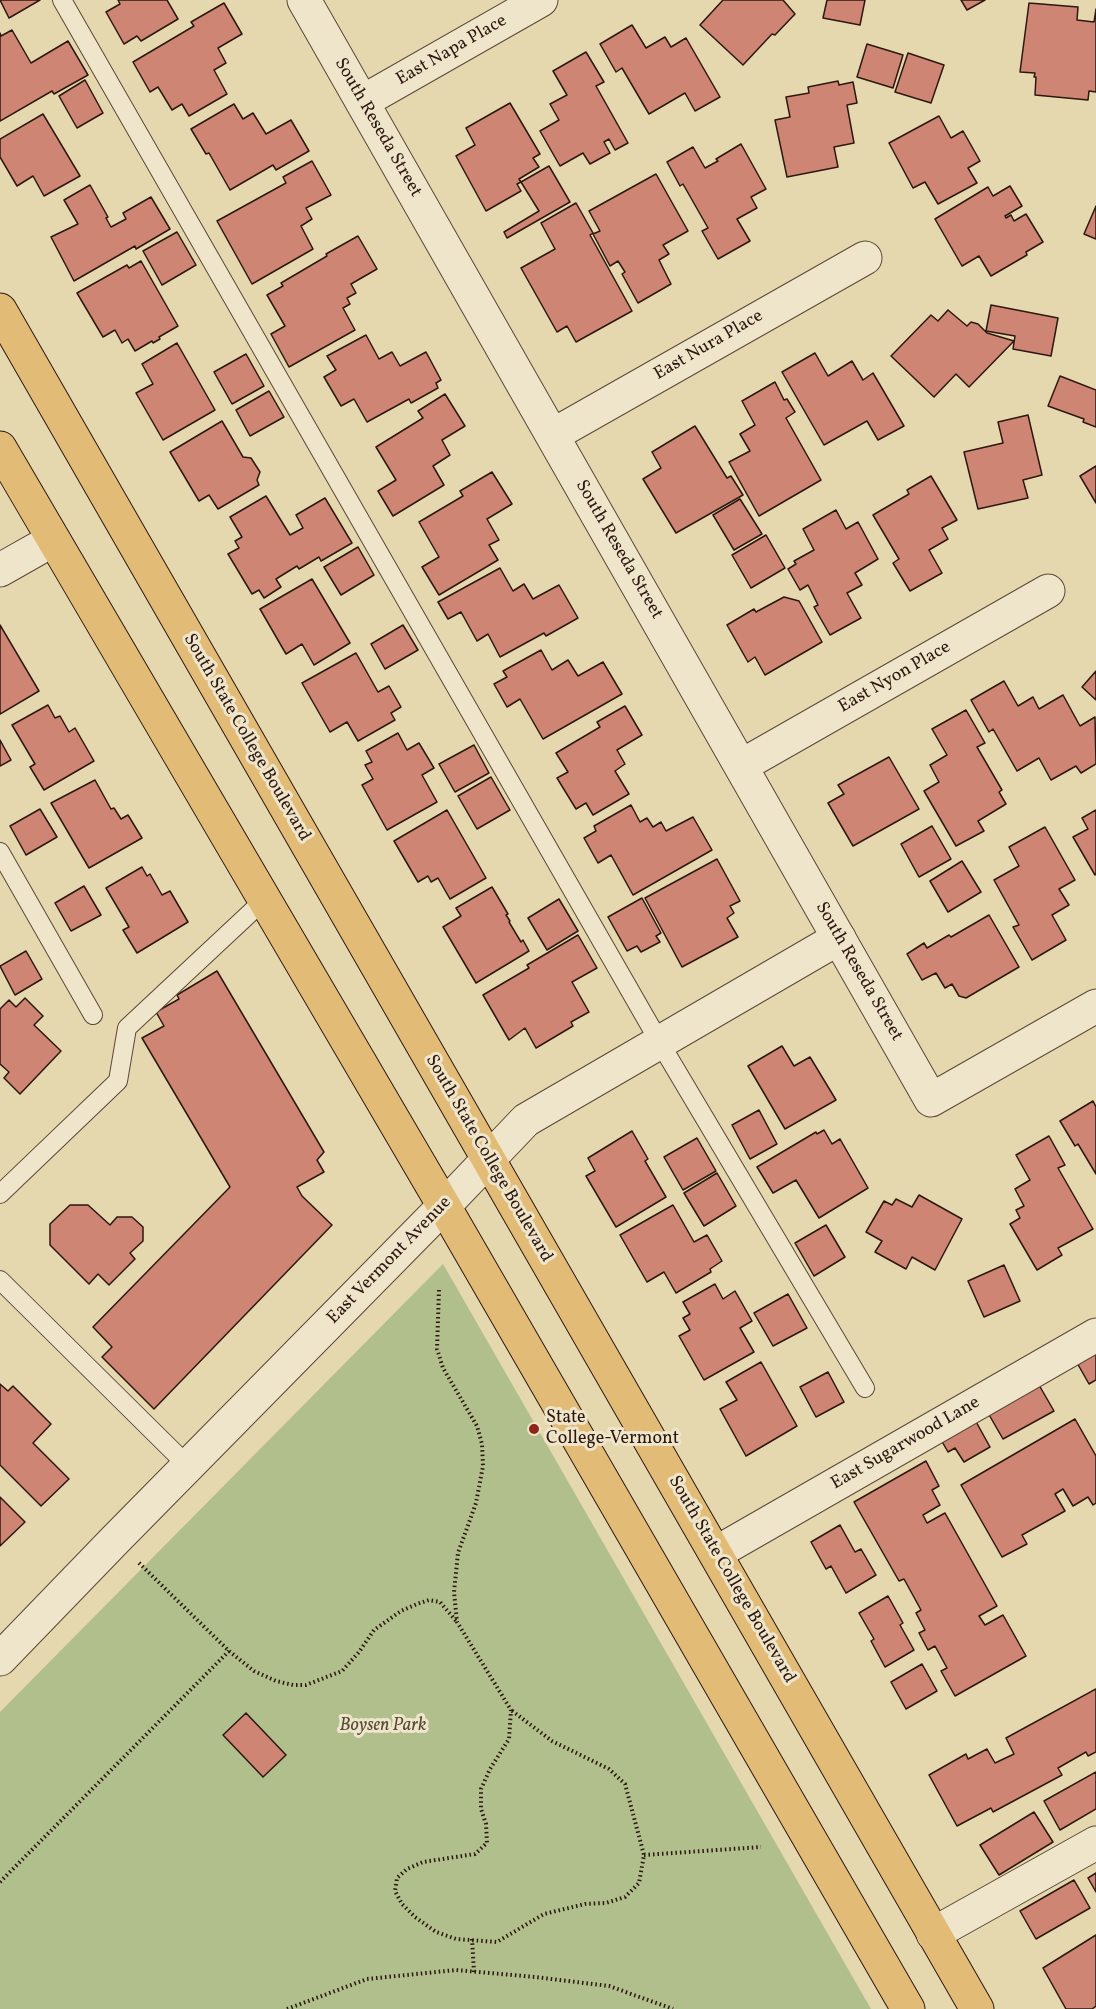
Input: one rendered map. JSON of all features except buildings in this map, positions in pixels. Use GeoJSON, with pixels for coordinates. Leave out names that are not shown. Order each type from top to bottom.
{"type":"FeatureCollection","features":[{"type":"Feature","properties":{"kind":"main road","name":"South State College Boulevard"},"geometry":{"type":"LineString","coordinates":[[0,310],[977,2009]]}},
{"type":"Feature","properties":{"kind":"main road"},"geometry":{"type":"LineString","coordinates":[[0,448],[444,1206],[908,2009]]}},
{"type":"Feature","properties":{"kind":"street","name":"South Reseda Street"},"geometry":{"type":"LineString","coordinates":[[304,0],[931,1100],[1096,1006]]}},
{"type":"Feature","properties":{"kind":"street","name":"East Napa Place"},"geometry":{"type":"LineString","coordinates":[[362,102],[541,0]]}},
{"type":"Feature","properties":{"kind":"street","name":"East Nura Place"},"geometry":{"type":"LineString","coordinates":[[553,435],[865,258]]}},
{"type":"Feature","properties":{"kind":"street"},"geometry":{"type":"LineString","coordinates":[[0,570],[53,540]]}},
{"type":"Feature","properties":{"kind":"street","name":"East Nyon Place"},"geometry":{"type":"LineString","coordinates":[[741,766],[1048,591]]}},
{"type":"Feature","properties":{"kind":"street","name":"East Vermont Avenue"},"geometry":{"type":"LineString","coordinates":[[0,1659],[526,1120],[839,938]]}},
{"type":"Feature","properties":{"kind":"street","name":"East Sugarwood Lane"},"geometry":{"type":"LineString","coordinates":[[716,1553],[1096,1335]]}},
{"type":"Feature","properties":{"kind":"street"},"geometry":{"type":"LineString","coordinates":[[933,1934],[1096,1843]]}},
{"type":"Feature","properties":{"kind":"lane"},"geometry":{"type":"LineString","coordinates":[[62,0],[660,1043],[865,1388]]}},
{"type":"Feature","properties":{"kind":"lane"},"geometry":{"type":"LineString","coordinates":[[0,852],[93,1015]]}},
{"type":"Feature","properties":{"kind":"lane"},"geometry":{"type":"LineString","coordinates":[[0,1194],[118,1081],[127,1028],[264,900]]}},
{"type":"Feature","properties":{"kind":"lane"},"geometry":{"type":"LineString","coordinates":[[0,1280],[188,1466]]}},
{"type":"Feature","properties":{"kind":"path"},"geometry":{"type":"LineString","coordinates":[[439,1290],[437,1348],[443,1368],[477,1426],[482,1444],[483,1466],[476,1503],[458,1553],[454,1592],[457,1622]]}},
{"type":"Feature","properties":{"kind":"path"},"geometry":{"type":"LineString","coordinates":[[115,1540],[229,1651],[254,1671],[276,1681],[306,1685],[342,1671],[374,1630],[401,1611],[417,1604],[429,1600],[440,1602],[457,1622],[511,1710],[552,1741],[609,1769],[625,1784],[644,1855],[639,1883],[625,1897],[606,1903],[585,1904],[544,1914],[497,1942],[456,1940],[436,1932],[402,1904],[395,1891],[397,1878],[407,1869],[423,1862],[476,1854],[487,1843],[486,1824],[481,1809],[481,1789],[490,1769],[509,1739],[511,1710]]}},
{"type":"Feature","properties":{"kind":"path"},"geometry":{"type":"LineString","coordinates":[[0,1882],[229,1651]]}},
{"type":"Feature","properties":{"kind":"path"},"geometry":{"type":"LineString","coordinates":[[644,1855],[761,1847]]}},
{"type":"Feature","properties":{"kind":"path"},"geometry":{"type":"LineString","coordinates":[[472,1939],[474,1972]]}},
{"type":"Feature","properties":{"kind":"path"},"geometry":{"type":"LineString","coordinates":[[286,2009],[367,1979],[456,1970],[609,1986],[673,2009]]}},
{"type":"Feature","properties":{"kind":"green space","name":"Boysen Park"},"geometry":{"type":"Polygon","coordinates":[[[443,1264],[871,2009],[0,2009],[0,1712],[443,1264]]]}},
{"type":"Feature","properties":{"kind":"place","name":"State College-Vermont"},"geometry":{"type":"Point","coordinates":[534,1429]}}]}
